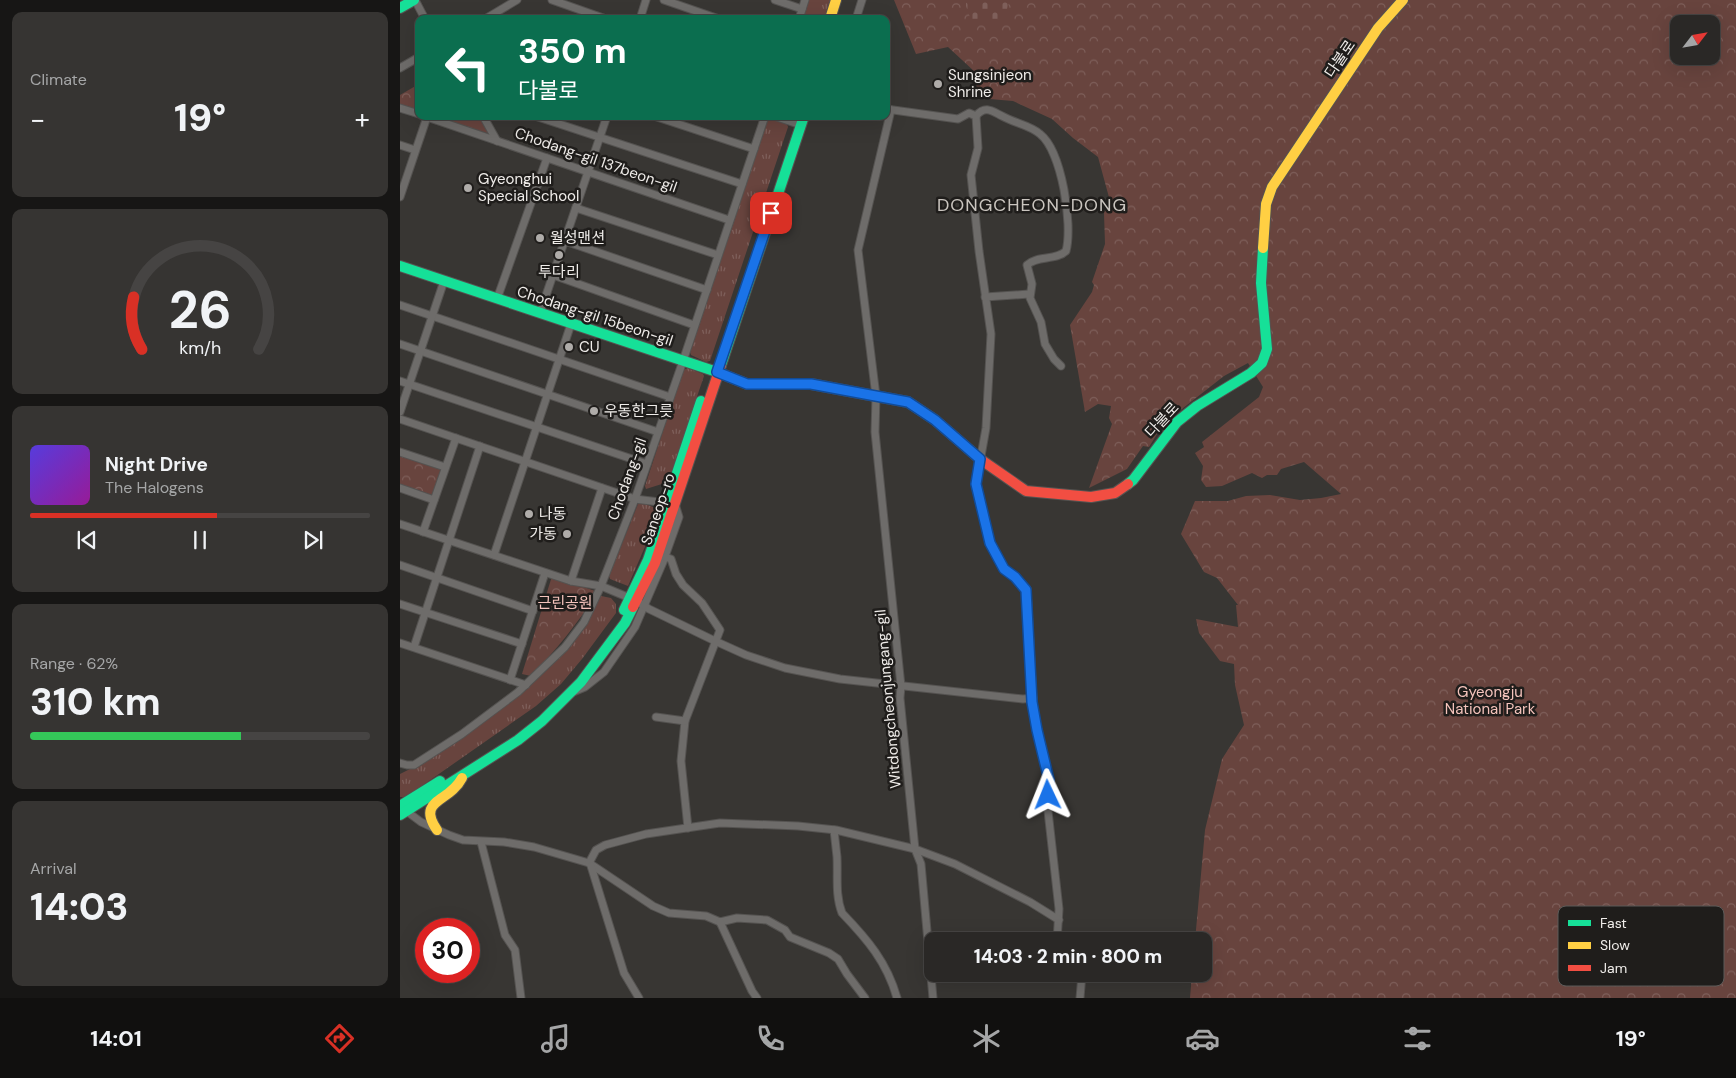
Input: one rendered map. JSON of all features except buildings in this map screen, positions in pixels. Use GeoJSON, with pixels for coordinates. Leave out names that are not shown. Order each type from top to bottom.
{"type":"FeatureCollection","features":[{"type":"Feature","properties":{"kind":"street"},"geometry":{"type":"LineString","coordinates":[[400,8],[414,0],[423,15]]}},
{"type":"Feature","properties":{"kind":"street"},"geometry":{"type":"LineString","coordinates":[[493,15],[517,0]]}},
{"type":"Feature","properties":{"kind":"street"},"geometry":{"type":"LineString","coordinates":[[552,0],[595,15]]}},
{"type":"Feature","properties":{"kind":"street"},"geometry":{"type":"LineString","coordinates":[[641,15],[646,0]]}},
{"type":"Feature","properties":{"kind":"street"},"geometry":{"type":"LineString","coordinates":[[664,0],[707,15]]}},
{"type":"Feature","properties":{"kind":"street"},"geometry":{"type":"LineString","coordinates":[[775,0],[802,9]]}},
{"type":"Feature","properties":{"kind":"street"},"geometry":{"type":"LineString","coordinates":[[800,15],[805,0]]}},
{"type":"Feature","properties":{"kind":"street"},"geometry":{"type":"LineString","coordinates":[[831,15],[836,0]]}},
{"type":"Feature","properties":{"kind":"street"},"geometry":{"type":"LineString","coordinates":[[837,15],[842,0]]}},
{"type":"Feature","properties":{"kind":"street"},"geometry":{"type":"LineString","coordinates":[[857,15],[862,0]]}},
{"type":"Feature","properties":{"kind":"street","name":"다불로"},"geometry":{"type":"LineString","coordinates":[[714,371],[747,384],[811,384],[908,402],[935,420],[980,459],[1026,491],[1091,498],[1115,493],[1133,480],[1177,422],[1197,406],[1252,374],[1262,363],[1267,349],[1261,283],[1262,256],[1266,204],[1272,187],[1378,28],[1402,0]]}},
{"type":"Feature","properties":{"kind":"street"},"geometry":{"type":"LineString","coordinates":[[400,68],[415,59]]}},
{"type":"Feature","properties":{"kind":"street"},"geometry":{"type":"LineString","coordinates":[[400,108],[415,113]]}},
{"type":"Feature","properties":{"kind":"street"},"geometry":{"type":"LineString","coordinates":[[890,109],[958,119],[969,113],[976,116]]}},
{"type":"Feature","properties":{"kind":"street"},"geometry":{"type":"LineString","coordinates":[[1058,932],[1059,920],[1054,852],[1048,811],[1049,780],[1037,730],[1033,698],[1026,590],[1015,577],[1004,569],[990,543],[976,484],[986,428],[990,334],[971,175],[978,148],[976,116],[980,111],[988,109],[1016,124],[1039,132],[1048,142],[1060,168],[1066,209],[1066,250],[1060,256],[1027,263],[1027,268],[1032,284],[1030,294],[1032,303],[1041,322],[1044,344],[1061,366]]}},
{"type":"Feature","properties":{"kind":"street"},"geometry":{"type":"LineString","coordinates":[[400,197],[424,120]]}},
{"type":"Feature","properties":{"kind":"street","name":"Chodang-gil 137beon-gil"},"geometry":{"type":"LineString","coordinates":[[434,120],[729,220]]}},
{"type":"Feature","properties":{"kind":"street"},"geometry":{"type":"LineString","coordinates":[[484,120],[497,141]]}},
{"type":"Feature","properties":{"kind":"street"},"geometry":{"type":"LineString","coordinates":[[547,120],[742,184]]}},
{"type":"Feature","properties":{"kind":"street"},"geometry":{"type":"LineString","coordinates":[[540,313],[605,120]]}},
{"type":"Feature","properties":{"kind":"street"},"geometry":{"type":"LineString","coordinates":[[666,120],[754,149]]}},
{"type":"Feature","properties":{"kind":"street","name":"Chodang-gil"},"geometry":{"type":"LineString","coordinates":[[400,763],[414,765],[462,734],[526,685],[565,647],[584,622],[601,586],[635,499],[764,120]]}},
{"type":"Feature","properties":{"kind":"street","name":"Saneop-ro"},"geometry":{"type":"LineString","coordinates":[[402,809],[466,774],[518,740],[542,721],[581,682],[612,642],[638,602],[655,563],[714,371],[799,120]]}},
{"type":"Feature","properties":{"kind":"street","name":"Witdongcheonjungang-gil"},"geometry":{"type":"LineString","coordinates":[[886,120],[858,250],[876,396],[875,432],[901,686],[900,698],[915,849],[920,864],[933,998]]}},
{"type":"Feature","properties":{"kind":"street"},"geometry":{"type":"LineString","coordinates":[[400,145],[416,150]]}},
{"type":"Feature","properties":{"kind":"street","name":"Chodang-gil 15beon-gil"},"geometry":{"type":"LineString","coordinates":[[497,299],[547,158]]}},
{"type":"Feature","properties":{"kind":"street"},"geometry":{"type":"LineString","coordinates":[[576,208],[718,255]]}},
{"type":"Feature","properties":{"kind":"street"},"geometry":{"type":"LineString","coordinates":[[564,241],[707,290]]}},
{"type":"Feature","properties":{"kind":"street","name":"Chodang-gil 15beon-gil"},"geometry":{"type":"LineString","coordinates":[[400,266],[714,371]]}},
{"type":"Feature","properties":{"kind":"street"},"geometry":{"type":"LineString","coordinates":[[553,275],[694,325]]}},
{"type":"Feature","properties":{"kind":"street"},"geometry":{"type":"LineString","coordinates":[[400,412],[444,281]]}},
{"type":"Feature","properties":{"kind":"street"},"geometry":{"type":"LineString","coordinates":[[985,297],[1030,294]]}},
{"type":"Feature","properties":{"kind":"street"},"geometry":{"type":"LineString","coordinates":[[400,306],[670,397]]}},
{"type":"Feature","properties":{"kind":"street"},"geometry":{"type":"LineString","coordinates":[[494,556],[571,324]]}},
{"type":"Feature","properties":{"kind":"street"},"geometry":{"type":"LineString","coordinates":[[400,344],[658,432]]}},
{"type":"Feature","properties":{"kind":"street"},"geometry":{"type":"LineString","coordinates":[[400,381],[647,464]]}},
{"type":"Feature","properties":{"kind":"street"},"geometry":{"type":"LineString","coordinates":[[400,419],[635,499],[672,504],[679,517],[665,557],[638,602]]}},
{"type":"Feature","properties":{"kind":"street"},"geometry":{"type":"LineString","coordinates":[[423,532],[456,438]]}},
{"type":"Feature","properties":{"kind":"street"},"geometry":{"type":"LineString","coordinates":[[414,647],[480,446]]}},
{"type":"Feature","properties":{"kind":"street"},"geometry":{"type":"LineString","coordinates":[[400,452],[445,467]]}},
{"type":"Feature","properties":{"kind":"street"},"geometry":{"type":"LineString","coordinates":[[400,488],[434,500]]}},
{"type":"Feature","properties":{"kind":"street"},"geometry":{"type":"LineString","coordinates":[[571,581],[602,488]]}},
{"type":"Feature","properties":{"kind":"street"},"geometry":{"type":"LineString","coordinates":[[400,524],[571,581],[601,586],[638,602],[715,642],[785,668],[840,679],[1023,699],[1033,698]]}},
{"type":"Feature","properties":{"kind":"street"},"geometry":{"type":"LineString","coordinates":[[665,557],[671,559],[676,574],[683,585],[702,603],[720,630],[685,721],[681,761],[688,828]]}},
{"type":"Feature","properties":{"kind":"street"},"geometry":{"type":"LineString","coordinates":[[400,564],[533,611]]}},
{"type":"Feature","properties":{"kind":"street"},"geometry":{"type":"LineString","coordinates":[[510,680],[546,572]]}},
{"type":"Feature","properties":{"kind":"street","name":"Saneop-ro"},"geometry":{"type":"LineString","coordinates":[[402,809],[484,755],[534,719],[573,682],[638,602]]}},
{"type":"Feature","properties":{"kind":"street"},"geometry":{"type":"LineString","coordinates":[[400,604],[522,644]]}},
{"type":"Feature","properties":{"kind":"street"},"geometry":{"type":"LineString","coordinates":[[400,643],[526,685]]}},
{"type":"Feature","properties":{"kind":"street"},"geometry":{"type":"LineString","coordinates":[[656,717],[685,721]]}},
{"type":"Feature","properties":{"kind":"street"},"geometry":{"type":"LineString","coordinates":[[437,830],[429,819],[428,812],[431,806],[454,790],[466,774]]}},
{"type":"Feature","properties":{"kind":"street"},"geometry":{"type":"LineString","coordinates":[[402,809],[421,822],[463,840],[504,842],[534,848],[590,864],[653,906],[669,912],[706,916],[720,922],[737,918],[767,920],[785,930],[790,937],[829,953],[838,959],[850,979],[866,998]]}},
{"type":"Feature","properties":{"kind":"street"},"geometry":{"type":"LineString","coordinates":[[638,998],[624,973],[590,864],[596,850],[605,845],[646,834],[720,823],[798,826],[871,837],[915,849],[955,864],[1059,920]]}},
{"type":"Feature","properties":{"kind":"street"},"geometry":{"type":"LineString","coordinates":[[834,830],[839,906],[842,913],[876,951],[887,971],[897,998]]}},
{"type":"Feature","properties":{"kind":"street"},"geometry":{"type":"LineString","coordinates":[[481,842],[505,934],[515,950],[521,998]]}},
{"type":"Feature","properties":{"kind":"street"},"geometry":{"type":"LineString","coordinates":[[720,922],[757,998]]}},
{"type":"Feature","properties":{"kind":"street"},"geometry":{"type":"LineString","coordinates":[[1080,998],[1081,982]]}},
{"type":"Feature","properties":{"kind":"green space"},"geometry":{"type":"Polygon","coordinates":[[[808,0],[832,0],[827,15],[803,15],[808,0]]]}},
{"type":"Feature","properties":{"kind":"green space","name":"Gyeongju National Park"},"geometry":{"type":"Polygon","coordinates":[[[894,0],[1736,0],[1736,998],[1190,998],[1191,982],[1212,982],[1212,932],[1196,932],[1205,830],[1222,759],[1244,725],[1235,685],[1234,664],[1220,661],[1199,633],[1196,619],[1238,627],[1236,605],[1238,605],[1217,578],[1204,572],[1181,534],[1195,501],[1228,501],[1246,496],[1270,495],[1300,500],[1341,494],[1304,462],[1281,469],[1277,475],[1267,475],[1262,478],[1252,473],[1222,486],[1206,487],[1201,480],[1203,466],[1195,453],[1204,447],[1202,442],[1259,397],[1263,387],[1248,363],[1224,376],[1164,423],[1149,447],[1143,446],[1127,469],[1089,488],[1112,424],[1109,418],[1111,406],[1098,404],[1085,412],[1070,325],[1092,292],[1094,285],[1092,282],[1105,244],[1104,213],[1110,201],[1098,157],[1052,119],[1013,101],[978,98],[975,72],[948,47],[916,54],[894,0]]]}},
{"type":"Feature","properties":{"kind":"green space"},"geometry":{"type":"Polygon","coordinates":[[[966,0],[1010,0],[1006,12],[995,22],[971,20],[966,0]]]}},
{"type":"Feature","properties":{"kind":"green space"},"geometry":{"type":"Polygon","coordinates":[[[415,86],[415,111],[400,106],[400,95],[415,86]]]}},
{"type":"Feature","properties":{"kind":"green space"},"geometry":{"type":"Polygon","coordinates":[[[446,120],[482,120],[490,134],[446,120]]]}},
{"type":"Feature","properties":{"kind":"green space"},"geometry":{"type":"Polygon","coordinates":[[[767,120],[777,120],[787,124],[788,127],[710,361],[706,362],[691,355],[690,352],[767,120]]]}},
{"type":"Feature","properties":{"kind":"green space"},"geometry":{"type":"Polygon","coordinates":[[[688,368],[704,376],[668,482],[646,489],[645,486],[683,370],[688,368]]]}},
{"type":"Feature","properties":{"kind":"green space"},"geometry":{"type":"Polygon","coordinates":[[[400,453],[442,468],[432,495],[400,484],[400,453]]]}},
{"type":"Feature","properties":{"kind":"green space"},"geometry":{"type":"Polygon","coordinates":[[[643,503],[658,509],[660,512],[628,586],[610,579],[609,576],[638,504],[643,503]]]}},
{"type":"Feature","properties":{"kind":"green space","name":"근린공원"},"geometry":{"type":"Polygon","coordinates":[[[552,576],[598,592],[575,625],[531,676],[522,674],[552,576]]]}},
{"type":"Feature","properties":{"kind":"green space"},"geometry":{"type":"Polygon","coordinates":[[[601,596],[611,598],[616,604],[616,613],[561,684],[536,706],[406,797],[400,797],[400,774],[414,767],[527,689],[553,664],[581,630],[601,596]]]}},
{"type":"Feature","properties":{"kind":"traffic: fast"},"geometry":{"type":"LineString","coordinates":[[400,8],[414,0]]}},
{"type":"Feature","properties":{"kind":"traffic: fast"},"geometry":{"type":"LineString","coordinates":[[721,365],[803,120]]}},
{"type":"Feature","properties":{"kind":"traffic: fast"},"geometry":{"type":"LineString","coordinates":[[1128,484],[1177,422],[1197,406],[1251,373],[1262,363],[1267,349],[1261,283],[1263,248]]}},
{"type":"Feature","properties":{"kind":"traffic: fast"},"geometry":{"type":"LineString","coordinates":[[400,266],[717,372],[747,384],[811,384],[875,396]]}},
{"type":"Feature","properties":{"kind":"traffic: fast"},"geometry":{"type":"LineString","coordinates":[[624,610],[648,560],[701,401]]}},
{"type":"Feature","properties":{"kind":"traffic: fast"},"geometry":{"type":"LineString","coordinates":[[400,815],[518,740],[542,721],[581,682],[625,623],[633,607]]}},
{"type":"Feature","properties":{"kind":"traffic: fast"},"geometry":{"type":"LineString","coordinates":[[400,806],[440,781]]}},
{"type":"Feature","properties":{"kind":"traffic: slow"},"geometry":{"type":"LineString","coordinates":[[831,15],[836,0]]}},
{"type":"Feature","properties":{"kind":"traffic: slow"},"geometry":{"type":"LineString","coordinates":[[1263,248],[1266,204],[1272,187],[1378,28],[1403,0]]}},
{"type":"Feature","properties":{"kind":"traffic: slow"},"geometry":{"type":"LineString","coordinates":[[437,830],[430,812],[432,807],[450,792],[462,778]]}},
{"type":"Feature","properties":{"kind":"traffic: jam"},"geometry":{"type":"LineString","coordinates":[[633,607],[655,563],[721,365]]}},
{"type":"Feature","properties":{"kind":"traffic: jam"},"geometry":{"type":"LineString","coordinates":[[875,396],[908,402],[935,420],[980,459],[1026,491],[1091,497],[1115,493],[1128,484]]}},
{"type":"Feature","properties":{"kind":"place","name":"Sungsinjeon Shrine"},"geometry":{"type":"Point","coordinates":[938,84]}},
{"type":"Feature","properties":{"kind":"place","name":"Gyeonghui Special School"},"geometry":{"type":"Point","coordinates":[468,188]}},
{"type":"Feature","properties":{"kind":"place","name":"월성맨션"},"geometry":{"type":"Point","coordinates":[540,238]}},
{"type":"Feature","properties":{"kind":"place","name":"투다리"},"geometry":{"type":"Point","coordinates":[559,255]}},
{"type":"Feature","properties":{"kind":"place","name":"CU"},"geometry":{"type":"Point","coordinates":[569,347]}},
{"type":"Feature","properties":{"kind":"place","name":"우동한그릇"},"geometry":{"type":"Point","coordinates":[594,411]}},
{"type":"Feature","properties":{"kind":"place","name":"나동"},"geometry":{"type":"Point","coordinates":[529,514]}},
{"type":"Feature","properties":{"kind":"place","name":"가동"},"geometry":{"type":"Point","coordinates":[567,534]}},
{"type":"Feature","properties":{"kind":"district","name":"DONGCHEON-DONG"},"geometry":{"type":"Point","coordinates":[1032,205]}},
{"type":"Feature","properties":{"kind":"route"},"geometry":{"type":"LineString","coordinates":[[771,213],[717,372],[747,384],[811,384],[908,402],[935,420],[980,459],[976,484],[990,543],[1004,569],[1015,577],[1026,590],[1032,702],[1049,780],[1048,795]]}}]}
